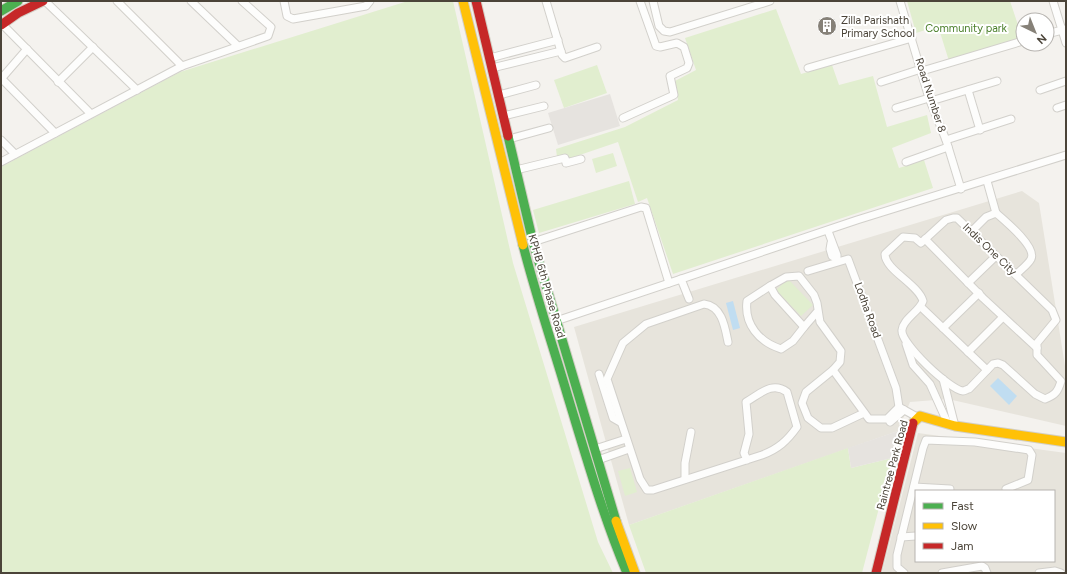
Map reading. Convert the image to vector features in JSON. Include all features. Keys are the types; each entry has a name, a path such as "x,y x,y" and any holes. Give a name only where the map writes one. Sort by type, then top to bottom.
{"street":[{"path":"1,11 18,1"},
{"path":"90,113 1,24 18,13 44,1 137,90"},
{"path":"117,1 182,66"},
{"path":"191,1 238,46"},
{"path":"1,162 90,113 182,66 268,36 271,27 242,1"},
{"path":"284,1 287,16 293,19 366,6 370,1"},
{"name":"KPHB 6th Phase Road","path":"463,1 500,148 512,206 539,308 612,524 627,573"},
{"name":"KPHB 6th Phase Road","path":"476,1 533,242 595,449 612,524 634,573"},
{"path":"546,1 561,50 565,58 597,47"},
{"path":"623,118 674,95 670,76 687,68 689,63 684,47 678,43 660,47 656,46 640,1"},
{"path":"653,1 660,26 664,31 670,32 770,1"},
{"name":"Road Number 8","path":"900,1 930,99 947,144 961,189"},
{"path":"1053,1 1064,29 1066,43"},
{"path":"808,68 912,38"},
{"path":"490,58 558,40"},
{"path":"881,82 1015,43"},
{"path":"58,82 93,47"},
{"path":"27,49 1,78 55,133"},
{"path":"492,68 561,50"},
{"path":"896,108 968,90 996,81"},
{"path":"1040,90 1066,81"},
{"path":"498,95 536,85"},
{"path":"968,90 980,130"},
{"path":"1057,108 1066,105"},
{"path":"503,116 544,106"},
{"path":"906,162 980,130 1011,119"},
{"path":"509,139 549,128"},
{"path":"1,140 15,154"},
{"path":"556,321 828,231 1066,155"},
{"path":"516,170 565,158 566,163 581,159"},
{"path":"987,181 996,213 1029,246 1032,254 1031,259 1016,275"},
{"path":"533,242 641,207 646,208 669,283"},
{"path":"971,232 986,217 996,213"},
{"name":"Indis One City","path":"925,239 946,220 957,218 1052,310 1056,320 1037,343 1037,348"},
{"path":"808,271 836,260 837,255 828,231"},
{"path":"904,340 943,379 964,391 969,389 993,364 998,363 1003,365 1035,394 1045,400 1059,390 1061,381 1037,355 1037,348 968,283 925,239 921,243 915,238 903,237 885,254 888,262 922,296 923,301 921,307 903,325 901,331 904,340 913,365 930,384 952,425"},
{"path":"968,283 996,256"},
{"name":"Lodha Road","path":"836,260 848,259 850,263 902,408"},
{"path":"817,312 793,341 781,349 765,342 754,331 748,321 746,310 747,301 770,286 786,277 799,276 814,295 820,322 842,351 840,362 833,370 806,392 802,403 808,418 820,428 832,428 864,413"},
{"path":"681,279 689,299"},
{"path":"770,286 775,294 804,327"},
{"path":"943,328 979,293"},
{"path":"728,342 723,322 712,305 704,304 646,324 623,343 607,379 626,439 628,450 640,479 647,490 653,490 748,460 777,449 788,440 797,427 787,392 780,387 771,387 746,402 750,434 744,453 748,460"},
{"path":"921,307 987,370"},
{"path":"968,352 1003,317"},
{"path":"833,370 869,418 874,420 888,419 902,408"},
{"path":"599,374 613,418 620,422"},
{"path":"943,379 952,425"},
{"path":"930,384 945,393"},
{"path":"902,408 917,418"},
{"path":"902,408 917,418"},
{"path":"890,422 902,408"},
{"name":"Raintree Park Road","path":"876,573 917,418 952,425 1066,442"},
{"path":"685,479 685,463 691,432"},
{"path":"595,449 626,439"},
{"path":"904,573 897,567 896,555 926,440 933,439 974,442 1029,450 1032,455 1028,480 1006,489"},
{"path":"598,460 628,450"},
{"path":"914,487 950,489"},
{"path":"901,537 915,536"},
{"path":"942,573 982,566 985,568 986,573"},
{"path":"1039,573 1057,572"}],"shaded area":[{"path":"610,94 620,126 558,145 548,113"},
{"path":"1022,191 1039,203 1066,372 1066,426 948,399 910,402 898,431 629,525 574,327"},
{"path":"898,431 892,458 851,468 848,448"},
{"path":"918,433 1066,453 1066,573 882,573"}],"green space":[{"path":"408,1 453,1 513,263 598,542 613,573 1,573 1,167 180,72"},
{"name":"Community park","path":"907,1 1010,1 1015,16 1015,39 949,61 938,26 916,33"},
{"path":"776,9 801,74 832,65 839,85 873,76 887,127 927,115 931,133 892,148 899,168 924,160 933,188 673,274 647,198 638,202 618,142 568,159 566,154 557,157 556,149 625,127 678,100 675,81 696,70 685,38"},
{"path":"597,65 607,93 564,108 554,80"},
{"path":"613,153 617,166 596,173 592,159"},
{"path":"629,181 635,204 539,233 533,210"},
{"path":"788,279 813,305 801,316 776,290"},
{"path":"848,448 851,468 892,458 862,573 646,573 629,525"},
{"path":"630,468 637,492 625,496 618,471"}],"water":[{"path":"733,301 740,328 733,330 726,303"},
{"path":"998,378 1017,396 1009,405 990,386"}],"traffic: fast":[{"path":"1,11 18,1"},
{"path":"508,136 533,242 616,521"},
{"path":"523,245 595,486 627,573"}],"traffic: slow":[{"path":"463,1 523,245"},
{"path":"913,423 920,416 955,426 1066,442"},
{"path":"616,521 635,573"}],"traffic: jam":[{"path":"1,25 18,13 43,1"},
{"path":"476,1 508,136"},
{"path":"876,573 913,423"}],"place":[{"name":"Zilla Parishath Primary School","path":"827,26"}]}
